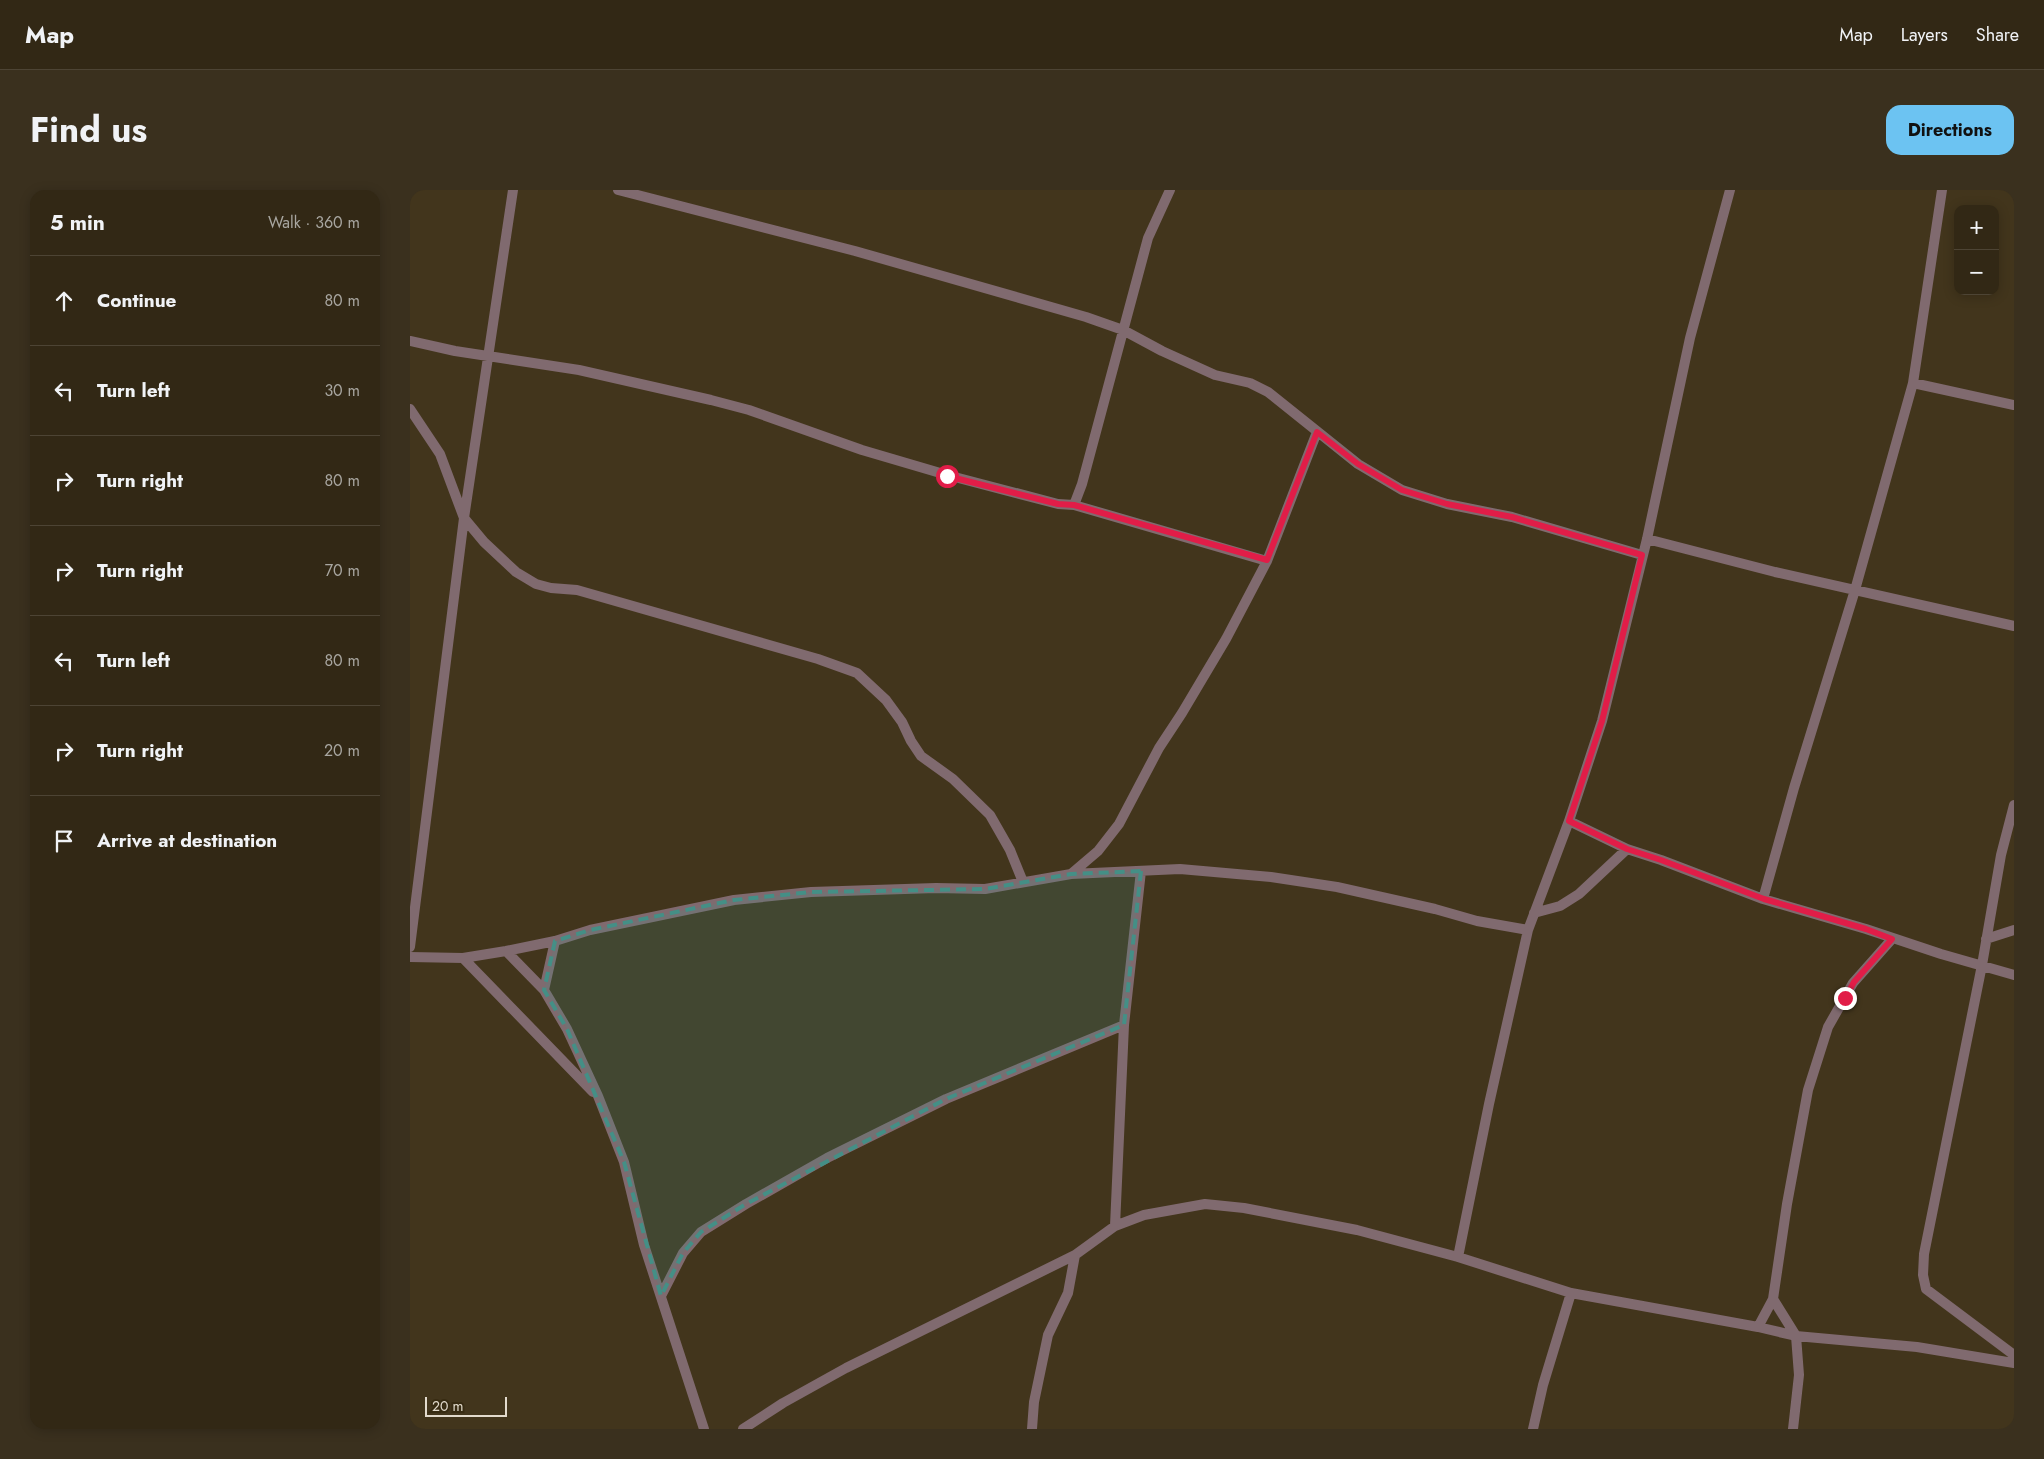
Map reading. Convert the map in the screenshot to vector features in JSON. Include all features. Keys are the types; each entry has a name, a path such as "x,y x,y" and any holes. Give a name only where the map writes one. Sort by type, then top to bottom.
{"street":[{"path":"410,947 464,518 513,190"},
{"path":"618,190 864,254 1070,312 1123,330 1162,351 1215,375 1250,383 1268,392 1358,464 1402,490 1447,504 1512,517 1642,555"},
{"path":"1074,505 1082,484 1148,238 1170,190"},
{"path":"1458,1257 1491,1095 1528,930 1569,821 1602,721 1647,539 1690,338 1730,190"},
{"path":"1764,899 1796,779 1855,590 1913,383 1942,190"},
{"path":"410,341 455,352 579,370 711,400 749,410 862,450 947,476 1058,504 1074,505 1267,560"},
{"path":"1913,383 2014,405"},
{"path":"410,409 440,454 464,518 484,542 516,572 536,584 551,588 577,590 818,659 857,673 886,700 902,722 921,756 953,779 990,815 1010,850 1023,882"},
{"path":"1071,874 1098,851 1119,824 1159,748 1226,639 1267,560 1317,432"},
{"path":"1647,539 1775,572 2014,626"},
{"path":"2014,805 2001,856 1982,965 1924,1254 1923,1275 1926,1289 2014,1355"},
{"path":"1569,821 1627,849 1764,899 2014,975"},
{"path":"1534,913 1560,906 1579,894 1627,849"},
{"path":"410,957 463,958 506,951 555,941 590,930 734,900 811,892 936,888 985,889 1071,874 1180,869 1271,876 1337,886 1477,921 1528,930"},
{"path":"1114,1226 1124,1025 1141,871"},
{"path":"1986,939 2014,930"},
{"path":"1758,1327 1773,1299 1787,1204 1808,1090 1828,1027 1854,982 1892,939"},
{"path":"544,990 555,941"},
{"path":"506,951 544,990 568,1029 598,1096 624,1162 644,1245 704,1429"},
{"path":"463,958 598,1096"},
{"path":"661,1296 683,1253 701,1232 746,1204 827,1158 946,1099 1124,1025"},
{"path":"743,1429 783,1403 846,1368 1074,1255 1114,1226 1144,1215 1205,1204 1244,1208 1357,1230 1458,1257 1571,1293 1758,1327 1796,1336 1917,1347 2014,1363"},
{"path":"1032,1429 1034,1402 1048,1335 1068,1293 1074,1255"},
{"path":"1533,1429 1543,1384 1571,1293"},
{"path":"1773,1299 1796,1336 1799,1375 1793,1429"}],"highlighted area":[{"path":"1141,871 1124,1025 946,1099 746,1204 701,1232 683,1253 661,1296 624,1162 567,1029 544,990 555,941 590,930 734,900 811,892 985,889 1071,874"}],"route":[{"path":"947,476 1058,504 1074,505 1267,560 1317,432 1358,464 1402,490 1447,504 1512,517 1642,555 1602,721 1569,821 1627,849 1764,899 1866,929 1892,939 1854,982 1845,998"}]}
